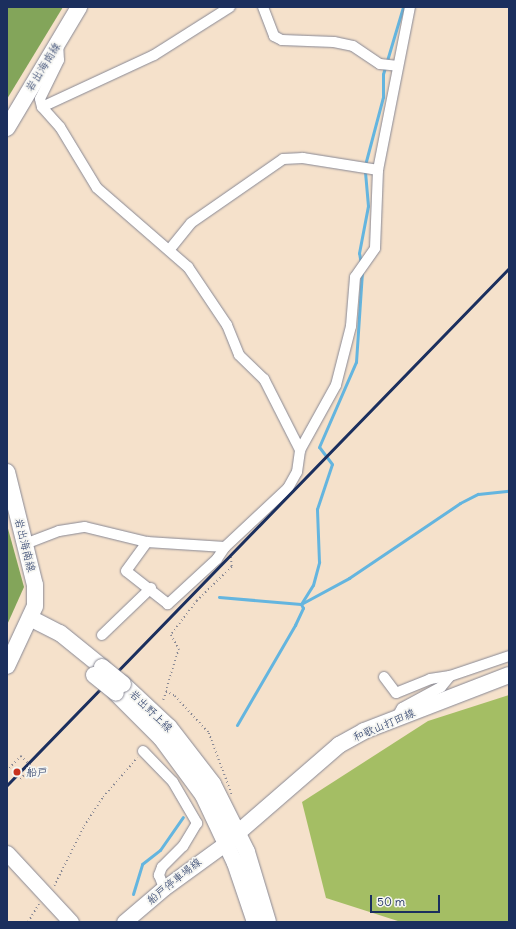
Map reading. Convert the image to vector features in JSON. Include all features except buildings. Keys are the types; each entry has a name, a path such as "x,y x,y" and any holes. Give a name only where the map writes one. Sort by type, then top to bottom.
{"main road":[{"name":"岩出海南線","path":"7,128 79,7"},
{"name":"岩出海南線","path":"7,472 35,585 32,619"},
{"path":"7,666 32,619"},
{"name":"岩出野上線","path":"32,619 120,689 191,752 238,833"},
{"name":"和歌山打田線","path":"226,843 339,745 396,718 509,675"},
{"name":"岩出野上線","path":"120,689 181,764 203,795 226,843"},
{"path":"238,833 247,852 268,922"},
{"path":"226,843 235,863 255,922"},
{"name":"船戸停車場線","path":"124,922 164,888 226,843"},
{"path":"7,853 71,922"}],"street":[{"path":"42,107 154,55 230,7"},
{"path":"263,7 274,36 282,40 334,42 352,46 380,64 398,66"},
{"path":"147,542 126,571 151,588 168,604 217,559 225,547 288,488 297,472 300,450 336,385 351,326 355,277 375,248 378,170 410,7"},
{"path":"58,42 59,60 40,99 42,107 60,127 97,188 170,249 188,267 227,325 239,355 264,379 300,450"},
{"path":"170,249 191,223 283,159 303,158 378,170"},
{"path":"25,544 59,531 85,527 147,542 225,547"},
{"path":"102,635 151,588"},
{"path":"384,678 396,693 430,679 450,676 509,656"},
{"path":"396,718 402,708 441,687 450,676"},
{"path":"142,751 173,782 198,823 183,846 162,867 159,874 164,888"}],"path":[{"path":"163,700 179,649 172,635 198,601 232,567 225,547"},
{"path":"166,691 175,696 209,733 234,792 232,797"},
{"path":"28,922 46,895 56,885 103,797 142,751"},
{"path":"9,768 21,756 32,768 20,779"}],"green space":[{"path":"7,7 63,7 7,99"},
{"path":"7,525 24,587 7,625"},
{"path":"509,695 509,922 401,922 326,898 302,802 428,721"}],"waterway":[{"path":"365,165 383,97 383,74 403,7"},
{"path":"361,264 359,253 368,206 365,171"},
{"path":"237,725 295,625 303,608 301,604 313,585 319,562 317,509 332,464 319,447 356,362 362,271"},
{"path":"219,597 301,604 349,578 460,503 478,494 509,491"},
{"path":"133,894 142,864 160,850 183,817"}],"railway":[{"path":"7,785 509,268"}],"place":[{"name":"船戸","path":"17,772"}]}
